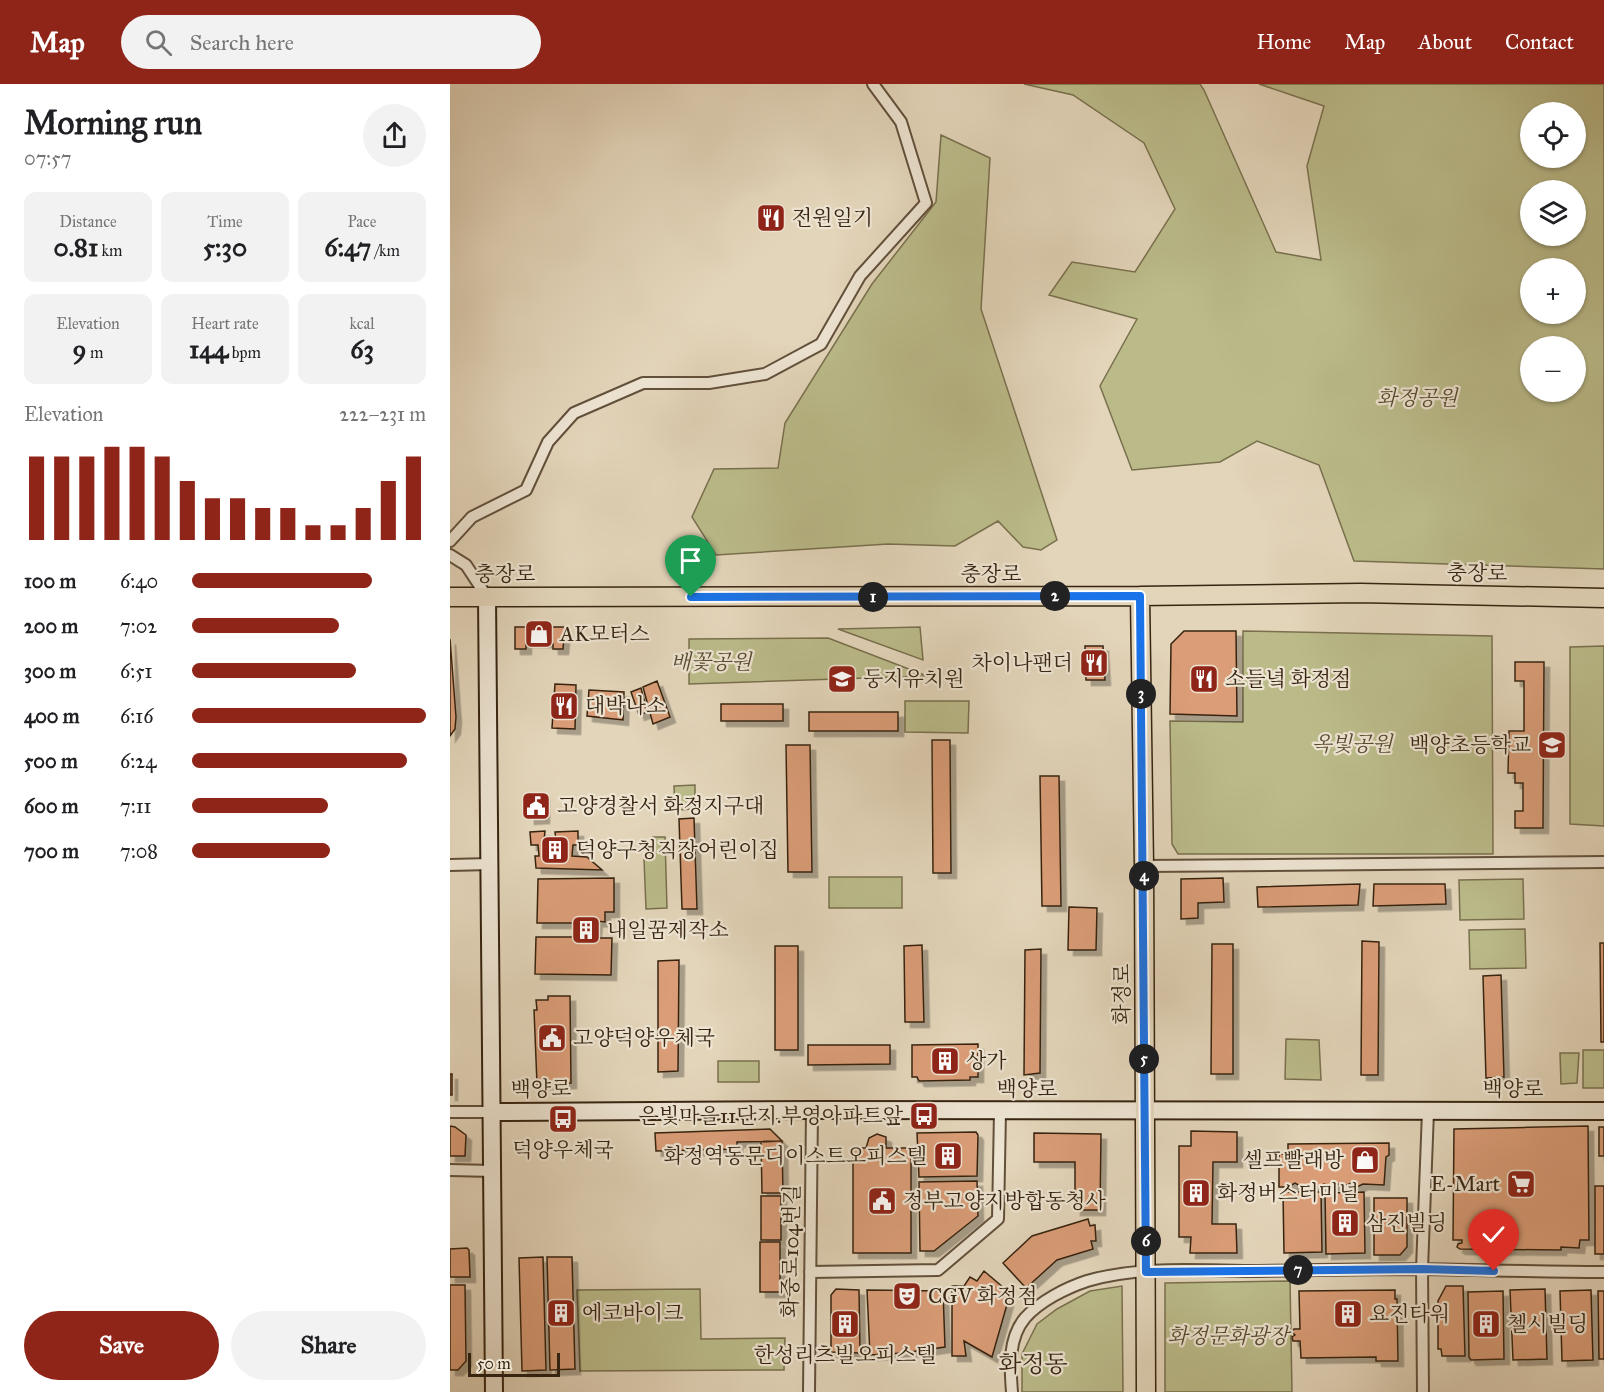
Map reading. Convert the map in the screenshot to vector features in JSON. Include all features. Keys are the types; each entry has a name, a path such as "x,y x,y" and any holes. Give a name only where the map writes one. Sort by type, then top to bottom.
{"main road":[{"name":"충장로","path":"450,597 1140,596 1360,593 1604,598"},
{"name":"화정로","path":"1140,596 1144,866 1146,1392"}],"street":[{"path":"450,542 472,517 526,490 548,442 574,413 643,383 709,383 765,374 821,344 860,276 926,203 901,122 873,84"},
{"path":"450,555 466,565 487,597 494,1392"},
{"path":"1144,866 1604,862"},
{"path":"450,865 490,864"},
{"name":"화중로104번길","path":"810,1392 812,1110"},
{"path":"810,1272 938,1270 998,1219 1000,1111"},
{"path":"1423,1392 1422,1269 1428,1111"},
{"name":"백양로","path":"450,1112 1604,1111"},
{"path":"450,1170 493,1171"},
{"path":"1012,1392 1010,1355 1024,1319 1066,1290 1087,1282 1146,1272 1422,1269 1604,1272"}],"green space":[{"name":"화정공원","path":"1024,84 1200,84 1276,252 1321,260 1307,166 1324,106 1259,84 1604,84 1604,569 1354,561 1319,465 1257,441 1220,462 1132,470 1100,386 1137,319 1049,295 1072,262 1135,272 1175,209 1144,143 1073,95"},
{"path":"941,135 990,158 981,309 1057,540 1041,550 1023,547 998,521 955,546 888,544 716,555 692,517 714,469 778,468 785,423 872,284 936,202"},
{"path":"920,627 923,660 838,629"},
{"name":"옥빛공원","path":"1243,631 1492,636 1493,854 1178,854 1172,844 1170,721 1243,722"},
{"name":"배꽃공원","path":"828,638 927,676 689,684 689,639"},
{"path":"1604,646 1604,826 1570,824 1570,647"},
{"path":"905,701 969,701 968,733 905,732"},
{"path":"695,785 695,809 675,810 674,786"},
{"path":"653,837 665,837 667,908 646,909 644,859"},
{"path":"829,877 902,877 902,908 829,908"},
{"path":"1523,879 1524,919 1460,920 1459,880"},
{"path":"1525,929 1526,968 1470,969 1469,930"},
{"path":"1286,1039 1319,1040 1321,1080 1285,1079"},
{"path":"1583,1050 1604,1050 1604,1088 1583,1088"},
{"path":"1560,1053 1579,1053 1577,1083 1561,1084"},
{"path":"718,1061 759,1061 759,1082 718,1082"},
{"name":"화정문화광장","path":"1290,1281 1292,1392 1165,1392 1165,1283"},
{"name":"화정문화광장","path":"1122,1286 1123,1392 1022,1392 1022,1354 1037,1324 1057,1309 1090,1291"},
{"path":"700,1289 701,1339 785,1338 784,1370 580,1371 577,1290"}],"building":[{"name":"AK모터스","path":"515,627 565,627 563,649 553,649 553,644 549,642 526,642 526,649 515,649"},
{"name":"소들녘 화정점","path":"1184,631 1236,631 1237,716 1170,714 1171,644"},
{"path":"450,639 456,717 455,729 450,736"},
{"name":"차이나팬더","path":"1085,646 1103,646 1105,680 1086,680"},
{"path":"1515,662 1544,662 1543,828 1515,828 1515,811 1523,811 1523,783 1515,783 1515,773 1508,773 1509,731 1524,731 1524,681 1515,681"},
{"path":"657,681 670,717 653,724 643,687"},
{"name":"대박나소","path":"555,684 576,685 575,729 552,728"},
{"path":"641,688 647,712 639,715 631,692"},
{"path":"589,690 624,692 623,720 587,716"},
{"path":"721,704 783,704 783,721 721,721"},
{"path":"809,712 898,712 898,731 809,731"},
{"path":"932,740 950,740 951,873 933,873"},
{"path":"786,745 810,745 812,872 788,872"},
{"path":"1040,776 1059,776 1061,906 1042,906"},
{"name":"고양경찰서 화정지구대","path":"528,793 544,793 544,818 529,819"},
{"path":"694,818 697,909 682,909 679,819"},
{"name":"덕양구청직장어린이집","path":"545,831 544,841 550,839 556,841 555,832 578,831 578,845 573,845 572,856 587,857 602,870 536,868 535,856 539,856 538,845 531,845 530,832"},
{"name":"내일꿈제작소","path":"614,878 614,912 605,912 605,922 597,921 595,938 612,938 611,975 535,974 536,937 575,937 576,923 537,923 538,879"},
{"path":"1223,878 1224,902 1198,903 1198,918 1181,919 1181,879"},
{"path":"1360,884 1358,905 1258,907 1257,887"},
{"path":"1374,884 1445,884 1446,904 1373,906"},
{"path":"1069,907 1097,908 1096,950 1068,950"},
{"path":"1362,941 1379,942 1378,1075 1361,1075"},
{"path":"1600,943 1604,943 1604,1042 1601,1042"},
{"path":"1212,944 1233,944 1233,1074 1211,1074"},
{"path":"922,945 924,1022 905,1022 904,946"},
{"path":"775,946 798,946 798,1050 775,1050"},
{"path":"1041,949 1040,1073 1024,1075 1025,950"},
{"path":"679,960 678,1071 658,1072 658,961"},
{"path":"1501,975 1504,1077 1486,1078 1483,976"},
{"name":"고양덕양우체국","path":"548,996 570,996 571,1083 537,1084 534,1010 537,1010 536,1000 548,1000"},
{"name":"상가","path":"978,1044 978,1077 970,1077 970,1080 919,1081 917,1077 912,1077 912,1045"},
{"path":"808,1045 890,1045 890,1064 808,1065"},
{"path":"450,1074 452,1074 452,1095 450,1095"},
{"path":"450,1126 466,1135 465,1156 450,1156"},
{"name":"E-Mart","path":"1588,1126 1589,1240 1580,1240 1579,1248 1561,1247 1561,1250 1460,1249 1457,1247 1462,1240 1453,1240 1454,1129"},
{"path":"1599,1127 1604,1127 1604,1156 1599,1156"},
{"path":"770,1129 782,1141 737,1142 737,1149 656,1151 655,1133"},
{"name":"화정버스터미널","path":"1191,1131 1237,1132 1237,1162 1213,1162 1212,1224 1236,1224 1237,1253 1190,1253 1191,1237 1179,1237 1179,1146 1191,1146"},
{"name":"화정역동문디이스트오피스텔","path":"976,1132 978,1135 977,1176 919,1177 917,1133"},
{"path":"1034,1133 1101,1134 1100,1210 1075,1210 1075,1162 1034,1162"},
{"name":"정부고양지방합동청사","path":"877,1134 886,1137 886,1148 911,1148 911,1253 853,1253 853,1148 866,1148 869,1138"},
{"path":"782,1141 783,1193 762,1193 761,1142"},
{"path":"1389,1143 1384,1185 1363,1184 1357,1187 1351,1183 1343,1187 1338,1184 1329,1186 1324,1184 1318,1187 1309,1185 1302,1187 1295,1183 1288,1187 1279,1187 1279,1154 1288,1154 1288,1144"},
{"path":"977,1181 978,1216 934,1251 920,1251 919,1182"},
{"path":"1595,1186 1604,1186 1604,1254 1595,1254"},
{"path":"1283,1192 1321,1192 1322,1252 1284,1253"},
{"name":"삼진빌딩","path":"1364,1192 1365,1253 1326,1254 1325,1193"},
{"path":"761,1196 781,1196 781,1240 761,1240"},
{"path":"1374,1198 1407,1198 1407,1247 1400,1255 1374,1255"},
{"path":"1088,1219 1090,1226 1095,1225 1096,1241 1091,1241 1093,1249 1057,1260 1026,1288 1003,1263 1032,1236"},
{"path":"760,1242 780,1242 780,1292 760,1292"},
{"path":"467,1248 470,1277 450,1277 450,1249"},
{"path":"543,1257 546,1370 522,1371 519,1258"},
{"name":"에코바이크","path":"547,1257 572,1257 575,1369 550,1370"},
{"path":"984,1271 1005,1289 1008,1301 992,1357 964,1341 966,1356 952,1356 952,1286 964,1286 970,1277 977,1281"},
{"path":"450,1285 465,1285 466,1361 458,1370 450,1370"},
{"path":"1446,1286 1463,1286 1465,1356 1442,1356 1441,1349 1438,1349 1438,1301"},
{"name":"한성리츠빌오피스텔","path":"836,1289 859,1290 860,1353 831,1352 831,1295"},
{"path":"1545,1289 1547,1359 1513,1360 1510,1290"},
{"path":"867,1290 943,1291 945,1347 870,1355"},
{"name":"요진타워","path":"1395,1290 1398,1361 1376,1361 1376,1357 1301,1358 1300,1341 1293,1341 1292,1337 1295,1335 1292,1332 1294,1329 1300,1329 1299,1291"},
{"path":"1591,1290 1593,1360 1562,1361 1560,1291"},
{"name":"첼시빌딩","path":"1503,1291 1504,1359 1471,1360 1469,1357 1468,1292"},
{"path":"1598,1291 1604,1291 1604,1359 1599,1359"}],"place":[{"name":"전원일기","path":"771,218"},
{"name":"AK모터스","path":"539,634"},
{"name":"차이나팬더","path":"1094,663"},
{"name":"둥지유치원","path":"842,679"},
{"name":"소들녘 화정점","path":"1204,679"},
{"name":"대박나소","path":"564,706"},
{"name":"백양초등학교","path":"1552,745"},
{"name":"고양경찰서 화정지구대","path":"536,806"},
{"name":"덕양구청직장어린이집","path":"555,850"},
{"name":"내일꿈제작소","path":"586,930"},
{"name":"고양덕양우체국","path":"552,1038"},
{"name":"상가","path":"945,1061"},
{"name":"은빛마을11단지.부영아파트앞","path":"924,1116"},
{"name":"덕양우체국","path":"563,1119"},
{"name":"화정역동문디이스트오피스텔","path":"948,1156"},
{"name":"셀프빨래방","path":"1365,1160"},
{"name":"E-Mart","path":"1521,1184"},
{"name":"화정버스터미널","path":"1196,1193"},
{"name":"정부고양지방합동청사","path":"882,1201"},
{"name":"삼진빌딩","path":"1345,1223"},
{"name":"CGV 화정점","path":"907,1296"},
{"name":"에코바이크","path":"561,1313"},
{"name":"요진타워","path":"1348,1314"},
{"name":"한성리츠빌오피스텔","path":"845,1324"},
{"name":"첼시빌딩","path":"1486,1324"}],"district":[{"name":"화정동","path":"1033,1364"}],"route":[{"path":"691,597 1140,596 1146,1272 1422,1269 1494,1271"}]}
